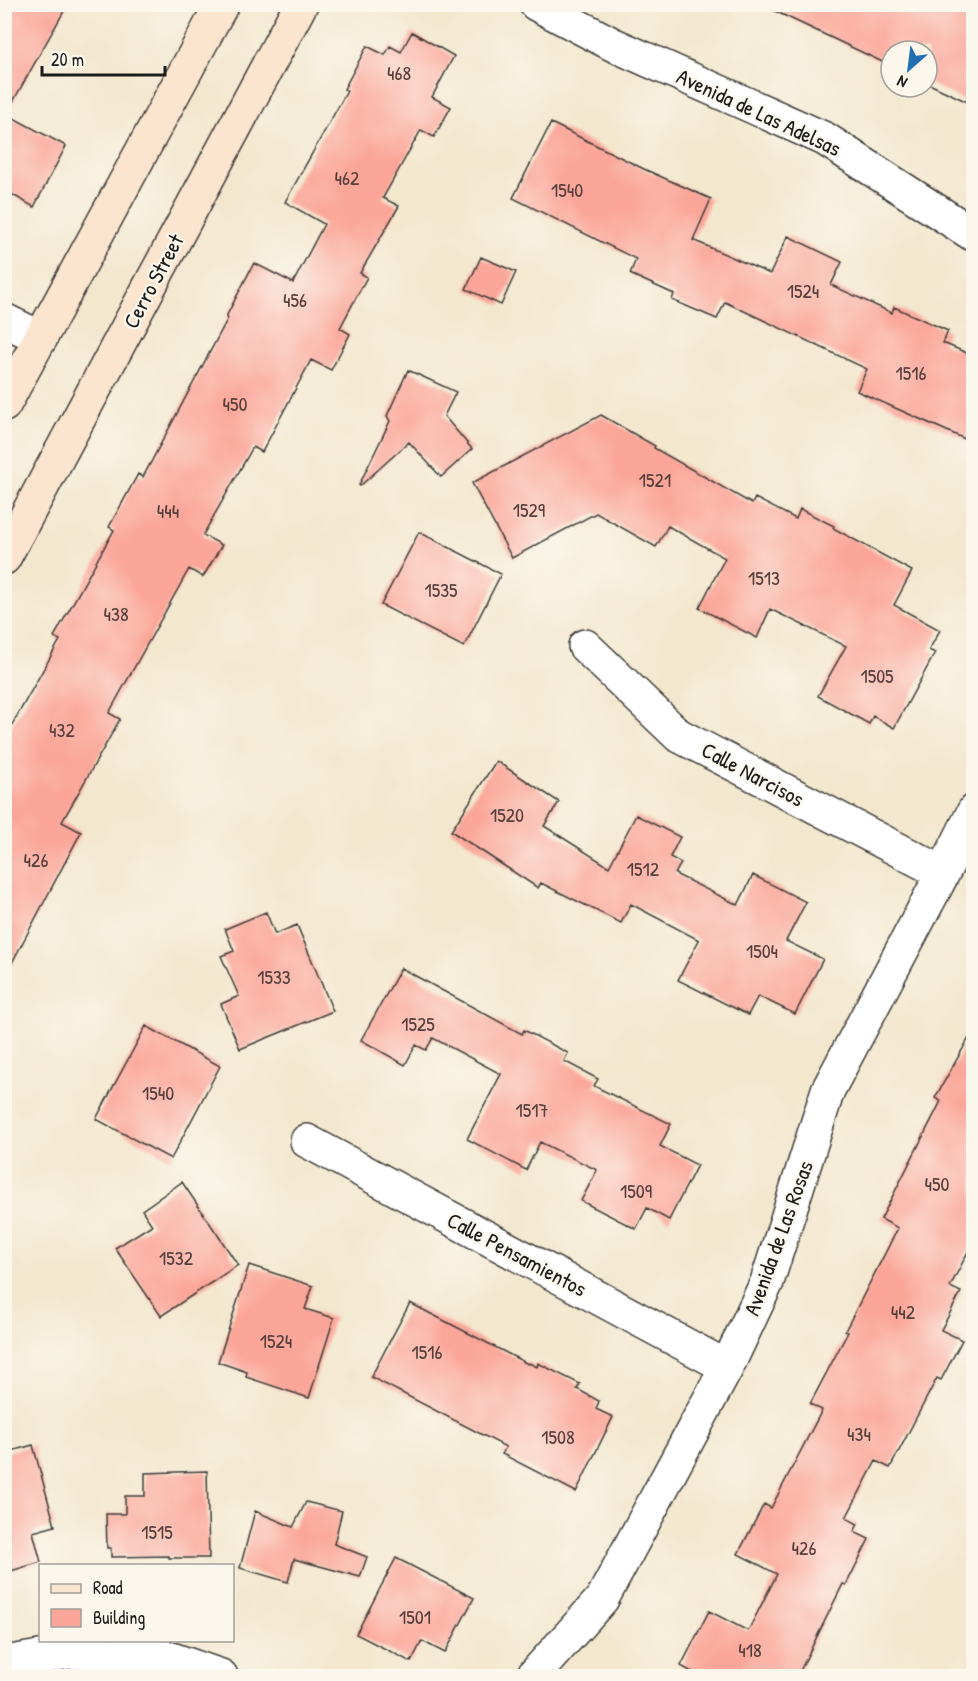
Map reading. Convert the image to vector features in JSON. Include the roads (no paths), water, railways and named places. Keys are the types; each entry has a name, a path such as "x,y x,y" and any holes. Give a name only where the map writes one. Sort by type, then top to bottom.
{"street":[{"path":"4,405 222,4"},
{"name":"Cerro Street","path":"4,558 301,4"},
{"name":"Avenida de Las Adelsas","path":"536,4 612,44 825,139 974,235"},
{"path":"4,320 41,338"},
{"name":"Calle Narcisos","path":"585,646 678,735 943,873"},
{"name":"Avenida de Las Rosas","path":"533,1677 602,1599 727,1367 767,1282 828,1090 974,811"},
{"name":"Calle Pensamientos","path":"307,1141 727,1367"},
{"path":"4,1663 70,1652 163,1656 221,1677"}]}
